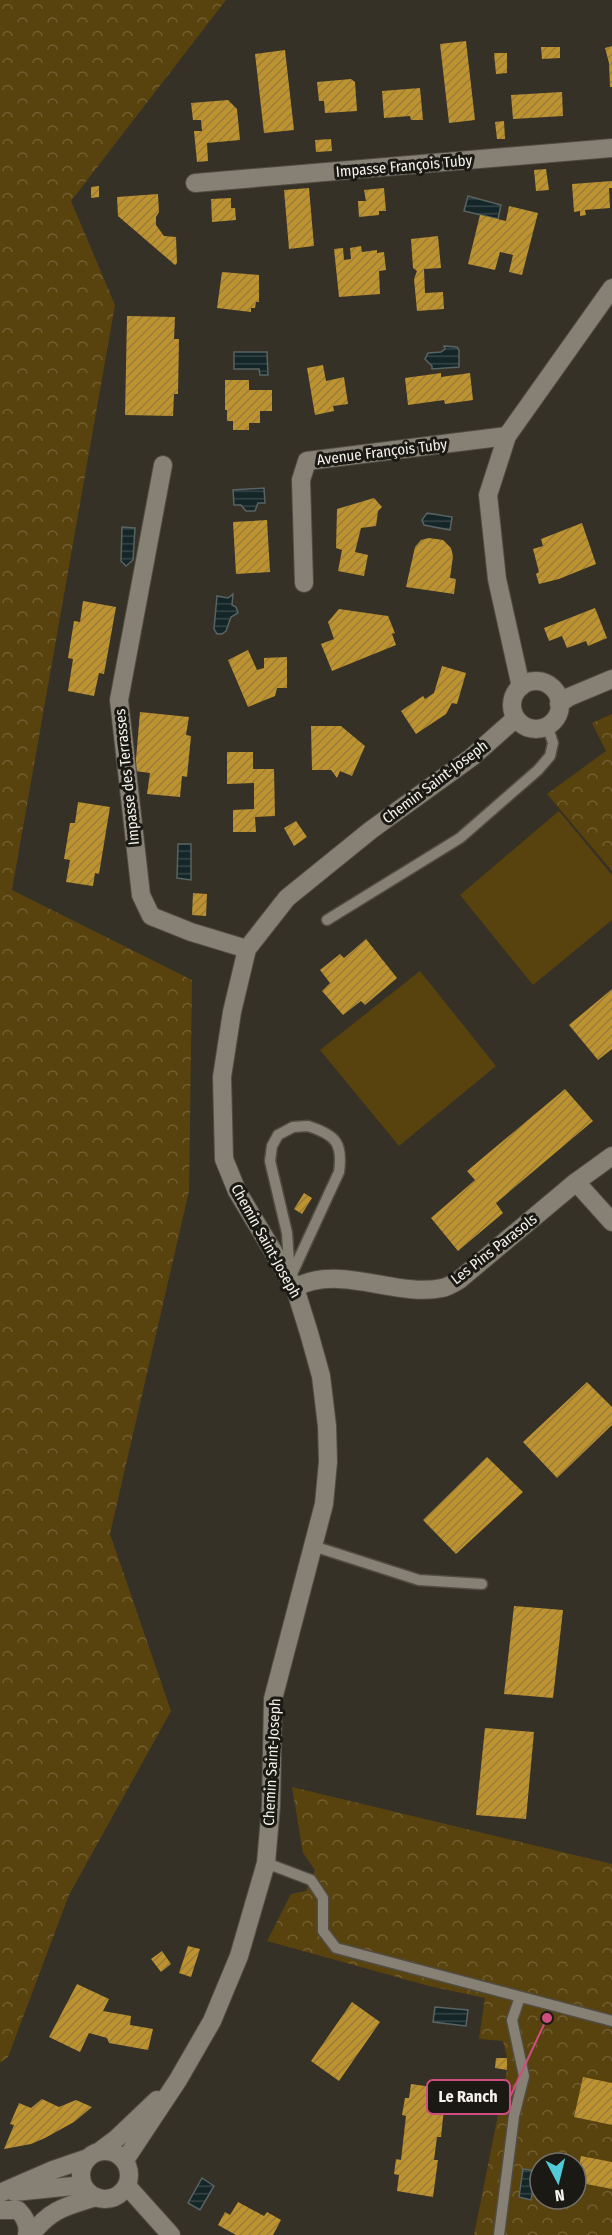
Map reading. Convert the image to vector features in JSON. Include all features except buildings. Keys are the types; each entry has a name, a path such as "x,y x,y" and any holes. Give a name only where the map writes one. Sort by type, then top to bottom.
{"street":[{"name":"Impasse François Tuby","path":"195,183 612,148"},
{"path":"521,687 497,579 488,495 507,436 612,288"},
{"name":"Avenue François Tuby","path":"304,583 301,480 308,461 507,436"},
{"name":"Impasse des Terrasses","path":"164,465 118,700 141,896 151,916 191,932 247,949"},
{"path":"559,704 569,697 612,679"},
{"path":"542,682 554,690 559,704 556,716 547,726 534,729 520,723 512,705 513,698 521,687 527,683 542,682"},
{"name":"Chemin Saint-Joseph","path":"125,2160 178,2080 212,2021 239,1956 266,1863 271,1806 273,1699 324,1504 328,1462 327,1426 321,1376 292,1283 237,1191 224,1159 222,1077 231,1012 247,949 287,898 371,830 472,757 516,718"},
{"name":"Les Pins Parasols","path":"292,1283 318,1279 356,1281 416,1289 443,1288 459,1280 576,1182 612,1156"},
{"path":"576,1182 612,1222"},
{"name":"Chemin Saint-Joseph","path":"0,2193 94,2155 116,2139 178,2080"},
{"path":"114,2152 125,2160 129,2173 127,2186 123,2192 110,2199 90,2191 81,2171 94,2155 114,2152"},
{"path":"127,2186 171,2235"},
{"path":"29,2235 57,2210 90,2191"},
{"name":"Chemin Saint-Joseph","path":"0,2193 90,2191"},
{"path":"0,2210 18,2210 24,2216 29,2235"}],"lane":[{"path":"327,920 460,838 538,770 550,756 553,743 547,726"},
{"path":"308,1126 325,1131 335,1139 342,1154 339,1172 292,1283 286,1233 270,1161 272,1146 278,1135 293,1128 308,1126"},
{"path":"313,1546 419,1580 482,1584"},
{"path":"266,1863 311,1880 323,1898 323,1931 336,1948 612,2020"},
{"path":"499,2235 514,2116 524,2076 512,2020 520,1997"}],"green space":[{"path":"0,0 226,0 71,201 115,305 12,890 192,980 189,1191 110,1534 171,1711 69,1895 8,2057 0,2063"},
{"path":"612,714 612,871 547,794 606,751 592,723"},
{"path":"559,811 612,875 612,920 533,985 460,895"},
{"path":"420,971 496,1066 399,1146 320,1050"},
{"path":"292,1787 612,1864 612,2235 474,2235 507,2070 503,2041 479,2039 485,1998 429,1986 267,1941 291,1894 306,1891 315,1870 303,1853"}],"shaded area":[{"path":"468,196 501,205 498,219 464,211"},
{"path":"444,346 457,347 459,367 432,369 425,359 428,353 441,352 445,349"},
{"path":"234,352 267,352 268,375 260,375 259,369 234,369"},
{"path":"264,488 265,503 258,503 255,511 246,511 241,505 234,505 233,490"},
{"path":"427,513 452,517 450,530 424,525 422,520"},
{"path":"122,527 135,528 133,560 126,566 121,561"},
{"path":"233,594 232,605 236,607 238,613 231,617 226,631 217,634 214,629 217,596 228,598"},
{"path":"178,844 191,844 191,880 177,878"},
{"path":"435,2007 468,2010 466,2026 433,2022"},
{"path":"523,2169 528,2170 528,2199 519,2197"},
{"path":"202,2178 214,2186 200,2210 188,2203"}],"place":[{"name":"Le Ranch","path":"547,2018"}]}
